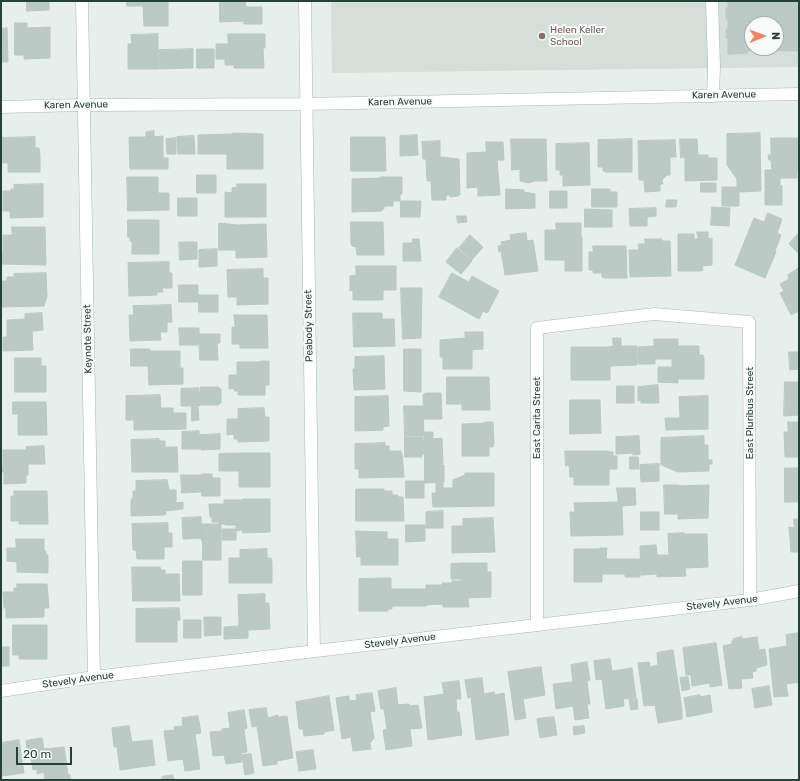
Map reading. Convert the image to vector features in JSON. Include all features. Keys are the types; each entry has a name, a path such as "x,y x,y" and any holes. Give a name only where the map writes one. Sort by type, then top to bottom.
{"street":[{"name":"Keynote Street","path":"82,1 94,677"},
{"name":"Peabody Street","path":"305,1 314,651"},
{"path":"712,1 714,67 713,96"},
{"name":"Karen Avenue","path":"1,107 306,104 799,94"},
{"name":"East Pluribus Street","path":"654,314 750,322 750,600"},
{"name":"East Carita Street","path":"538,625 537,328 654,314"},
{"name":"Stevely Avenue","path":"1,691 94,677 750,600 799,591"}],"shaded area":[{"name":"Helen Keller School","path":"331,1 799,1 799,67 332,73"}],"building":[{"path":"27,1 49,1 49,10 27,11"},
{"path":"127,1 168,1 168,26 144,26 143,6 127,6"},
{"path":"220,1 245,1 246,7 262,7 262,24 244,24 244,21 220,22"},
{"path":"728,1 799,1 799,51 784,51 784,16 744,16 744,53 728,54 728,38 726,38 726,29 728,29 728,19 726,19 726,8 728,8"},
{"path":"15,23 27,23 27,28 50,27 50,58 24,59 24,55 15,55"},
{"path":"7,28 8,62 1,62 1,29"},
{"path":"158,34 158,69 128,69 128,44 132,44 131,35"},
{"path":"228,34 265,34 265,48 263,48 264,68 234,68 234,65 225,65 225,59 216,59 216,44 228,44"},
{"path":"193,49 193,68 159,69 159,50"},
{"path":"197,49 214,49 214,68 197,68"},
{"path":"154,131 154,137 163,136 163,158 168,158 168,169 130,169 129,137 146,137 146,132"},
{"path":"233,133 263,134 263,169 227,169 227,154 198,154 198,135"},
{"path":"760,133 761,191 739,192 739,206 722,206 722,187 737,187 737,179 727,165 727,134"},
{"path":"417,135 418,155 400,156 400,136"},
{"path":"194,136 195,154 178,154 177,137"},
{"path":"35,137 35,148 39,148 40,155 40,172 8,172 8,163 1,163 1,138"},
{"path":"351,137 385,137 386,171 351,171"},
{"path":"176,138 176,154 167,154 166,139"},
{"path":"771,138 799,138 799,167 797,170 797,178 780,178 780,186 765,187 765,170 772,170 771,160 769,160 768,155 771,155"},
{"path":"511,139 546,139 547,181 534,181 529,183 520,181 520,169 512,170"},
{"path":"632,139 632,172 605,172 603,171 603,167 598,167 598,140"},
{"path":"680,139 697,139 698,155 708,155 708,158 717,158 717,180 685,181 685,157 681,158"},
{"path":"675,140 676,157 670,157 670,175 667,175 662,180 663,184 660,184 660,191 645,192 644,180 639,180 638,141"},
{"path":"440,141 440,157 459,159 460,195 450,197 450,195 446,195 446,200 432,200 431,181 427,181 426,159 423,159 422,142"},
{"path":"486,142 503,142 504,160 497,160 500,195 478,196 478,187 467,188 467,153 486,152"},
{"path":"589,143 590,185 563,186 563,175 560,175 560,170 556,170 556,144"},
{"path":"197,175 216,175 216,193 197,193"},
{"path":"127,177 158,177 158,193 169,193 169,210 128,211"},
{"path":"402,177 402,194 400,194 400,201 393,201 393,206 384,206 382,211 352,212 352,179"},
{"path":"701,183 716,183 716,192 701,192"},
{"path":"43,184 43,217 10,218 10,211 3,211 3,191 11,191 11,189 14,189 14,185"},
{"path":"237,184 266,184 266,217 225,217 225,192 232,193 232,188 237,187"},
{"path":"782,186 782,205 765,205 765,187"},
{"path":"506,189 524,190 524,192 535,194 535,208 506,209"},
{"path":"592,189 610,189 610,192 617,192 617,207 592,207"},
{"path":"550,191 567,191 567,208 550,208"},
{"path":"178,198 197,198 197,216 178,216"},
{"path":"667,200 677,200 676,207 666,207"},
{"path":"401,201 421,201 420,217 401,217"},
{"path":"712,207 730,208 729,226 711,225"},
{"path":"656,208 656,216 647,217 647,226 630,226 629,209"},
{"path":"585,209 612,210 612,227 585,227"},
{"path":"768,213 782,219 777,233 781,235 775,251 776,252 765,278 735,265 754,218 764,222"},
{"path":"457,216 466,216 467,222 458,223"},
{"path":"128,220 159,220 159,254 132,254 132,241 130,241 130,237 128,237"},
{"path":"351,222 383,222 384,255 357,255 356,247 352,246 351,243"},
{"path":"219,223 237,225 266,224 267,257 236,258 236,250 219,250"},
{"path":"556,223 581,223 582,271 565,271 565,260 545,260 545,230 556,230"},
{"path":"12,227 45,227 46,265 1,264 1,254 3,254 3,235 12,235"},
{"path":"697,232 708,232 708,239 712,238 712,265 702,266 703,270 699,271 678,271 678,234 694,234 694,239 698,239"},
{"path":"526,233 527,241 533,240 538,271 505,275 501,251 499,252 498,246 502,245 501,242 511,240 510,235"},
{"path":"799,233 799,254 789,244"},
{"path":"470,235 483,247 472,260 459,248"},
{"path":"413,239 419,239 421,261 403,261 403,243 412,243"},
{"path":"645,239 662,239 662,241 670,241 671,276 630,277 629,250 639,250 638,244 645,244"},
{"path":"179,242 197,242 197,259 180,260"},
{"path":"593,246 626,246 627,278 605,278 602,277 602,273 593,273 593,270 589,270 589,252 593,252"},
{"path":"457,248 472,261 461,274 446,262"},
{"path":"217,249 217,266 199,267 199,250"},
{"path":"169,262 169,273 172,273 172,288 162,288 163,292 157,292 157,295 129,296 128,263"},
{"path":"356,266 396,266 396,290 383,290 383,300 353,300 353,290 350,291 350,276 356,275"},
{"path":"799,268 799,311 791,315 780,293 784,291 780,284 789,279 788,275"},
{"path":"263,269 263,278 268,278 268,304 237,305 237,297 228,297 227,270"},
{"path":"46,273 47,296 44,306 1,307 1,281 7,281 7,277 14,277 14,274"},
{"path":"452,273 469,282 472,276 499,291 488,312 483,311 479,319 439,297"},
{"path":"179,285 198,285 198,302 179,302"},
{"path":"401,288 422,288 421,338 403,339"},
{"path":"199,295 218,295 218,312 199,312"},
{"path":"171,305 172,322 167,322 167,332 160,332 161,340 130,341 129,315 134,315 133,306"},
{"path":"42,313 43,330 32,331 33,350 3,351 3,337 7,337 7,320 25,319 25,314"},
{"path":"353,313 382,313 382,319 394,319 395,346 354,347"},
{"path":"234,315 267,315 268,348 240,348 240,344 232,344 232,327 235,327"},
{"path":"179,328 199,328 199,345 180,345"},
{"path":"465,332 483,332 483,349 472,350 472,369 443,369 443,357 440,357 440,340 465,338"},
{"path":"199,334 220,334 220,343 217,343 218,360 200,360"},
{"path":"613,338 621,338 621,346 637,346 637,365 610,366 610,380 571,380 571,347 609,347 613,346"},
{"path":"654,339 678,339 678,346 699,346 699,355 703,355 704,358 704,379 678,379 678,383 658,382 658,367 672,367 672,359 655,359 655,364 638,364 638,347 654,346"},
{"path":"131,349 150,349 150,351 180,351 180,368 183,368 183,384 149,385 148,366 131,366"},
{"path":"404,349 421,349 421,392 404,391"},
{"path":"789,352 799,352 799,369 790,370"},
{"path":"384,356 385,389 354,390 353,369 355,369 355,357"},
{"path":"15,358 41,358 41,366 46,366 46,392 15,392"},
{"path":"269,361 269,385 265,385 265,395 238,395 238,391 234,391 234,388 229,389 229,375 237,375 237,362"},
{"path":"447,377 489,377 490,410 462,410 462,404 447,404"},
{"path":"785,382 799,382 799,415 784,416"},
{"path":"658,385 659,403 641,403 641,400 638,401 638,387"},
{"path":"617,386 634,386 634,403 617,403"},
{"path":"201,387 219,387 219,389 221,389 221,403 219,403 219,405 201,405"},
{"path":"199,388 200,406 181,406 181,389"},
{"path":"426,393 441,393 442,419 424,419 423,395"},
{"path":"160,395 161,408 173,408 173,413 186,413 186,429 134,430 134,420 126,420 126,396"},
{"path":"388,396 389,426 383,427 383,430 355,431 355,397"},
{"path":"708,396 708,429 666,430 665,418 680,418 679,397"},
{"path":"570,400 600,400 601,433 570,434"},
{"path":"13,402 46,402 47,435 18,435 18,414 13,414"},
{"path":"404,406 423,406 424,436 405,436"},
{"path":"192,407 198,407 199,420 192,421"},
{"path":"264,408 265,417 269,417 269,441 238,442 238,439 234,439 234,434 227,435 227,419 238,419 238,409"},
{"path":"493,422 494,443 493,447 489,447 489,456 462,456 462,424"},
{"path":"788,422 799,422 799,457 785,457 784,432 788,432"},
{"path":"199,431 200,449 182,449 182,432"},
{"path":"425,432 433,432 433,439 442,438 443,464 425,465"},
{"path":"220,434 220,449 201,450 200,435"},
{"path":"639,436 640,454 616,454 616,437"},
{"path":"704,436 704,445 708,445 708,460 712,460 712,464 709,464 709,471 678,472 661,465 661,438"},
{"path":"405,437 423,437 424,454 422,454 422,457 405,457"},
{"path":"159,439 159,441 165,441 165,447 177,447 178,472 132,472 131,440"},
{"path":"385,443 385,446 389,446 389,451 401,451 404,477 359,478 359,469 355,469 355,444"},
{"path":"44,446 45,464 28,464 26,483 4,484 4,472 1,472 1,467 3,467 3,450 26,450 26,447"},
{"path":"565,451 613,452 613,456 617,456 617,469 609,469 609,485 574,485 574,477 570,477 569,465 566,466"},
{"path":"270,453 270,487 239,487 239,471 219,471 219,454"},
{"path":"630,457 638,457 639,469 630,469"},
{"path":"659,464 659,481 641,482 640,465"},
{"path":"425,465 444,465 444,482 425,483"},
{"path":"785,468 799,468 799,502 785,502"},
{"path":"465,473 494,473 494,506 433,507 432,493 436,493 436,483 443,483 443,488 453,488 453,480 465,475"},
{"path":"202,474 212,474 212,478 220,478 220,496 202,496"},
{"path":"181,475 201,475 201,492 182,493"},
{"path":"167,480 169,490 176,490 176,503 183,502 183,509 165,511 166,514 164,515 131,516 131,499 133,499 133,491 136,491 136,481"},
{"path":"406,481 424,481 424,498 406,498"},
{"path":"664,485 709,485 708,518 678,519 678,514 665,514"},
{"path":"617,488 635,488 636,505 622,506 623,535 571,536 570,512 575,512 574,503 618,502"},
{"path":"356,489 384,489 384,491 392,491 392,495 403,497 404,521 356,521"},
{"path":"14,491 47,491 48,524 19,524 19,521 11,521 11,496 14,496"},
{"path":"270,499 270,532 243,533 242,530 236,531 236,540 222,540 222,529 236,529 236,525 225,525 219,524 219,522 212,522 209,504 224,504 224,500"},
{"path":"443,511 443,528 426,528 426,512"},
{"path":"641,512 659,512 659,530 641,530"},
{"path":"201,517 202,538 183,539 182,518"},
{"path":"493,518 495,552 452,553 452,526 463,526 463,519"},
{"path":"794,519 799,519 799,552 791,552 789,527 794,528"},
{"path":"168,523 168,533 172,533 172,547 164,547 164,559 137,559 136,550 133,550 132,524"},
{"path":"202,524 221,524 221,542 202,541"},
{"path":"406,525 425,525 425,541 406,542"},
{"path":"356,531 387,532 387,539 398,539 398,565 361,565 361,557 357,557"},
{"path":"668,534 707,534 708,567 685,568 686,576 657,577 657,574 641,575 640,546 656,545 657,555 669,555"},
{"path":"16,539 44,539 44,551 46,551 46,555 48,555 48,573 17,572 17,562 7,561 7,548 16,548"},
{"path":"203,542 221,542 221,560 203,560"},
{"path":"607,548 606,559 640,559 640,577 625,577 625,574 602,574 602,582 574,582 574,549"},
{"path":"267,549 267,558 271,558 272,562 272,583 229,583 229,558 240,558 240,550"},
{"path":"183,561 202,561 202,595 183,595"},
{"path":"487,563 487,572 491,572 491,597 468,598 469,607 443,607 443,604 426,605 426,585 442,585 442,583 461,581 461,579 451,579 451,564"},
{"path":"132,567 160,567 161,570 165,570 165,574 179,574 180,601 133,601"},
{"path":"391,578 391,589 426,589 426,606 392,606 392,609 388,609 388,611 359,611 359,579"},
{"path":"17,584 47,584 49,608 44,608 44,617 6,618 3,592 14,592 14,588 17,588"},
{"path":"265,594 265,603 269,603 270,629 248,630 248,638 224,639 224,627 239,626 238,595"},
{"path":"179,608 180,620 177,620 177,642 136,642 136,609"},
{"path":"204,617 221,617 221,635 205,636"},
{"path":"184,620 201,620 201,638 184,638"},
{"path":"13,625 47,625 47,659 19,659 19,655 13,655"},
{"path":"799,633 799,682 786,684 788,696 774,697 769,649 787,646 786,635"},
{"path":"742,637 742,639 757,637 759,650 765,649 767,665 756,668 756,671 752,672 753,678 741,679 742,688 729,689 723,646 732,644 733,639"},
{"path":"716,643 722,685 710,687 710,683 692,686 691,675 686,675 683,648"},
{"path":"1,647 9,647 9,666 1,666"},
{"path":"673,650 682,709 682,719 658,723 655,705 644,706 638,663 649,662 650,667 658,665 657,653"},
{"path":"610,659 612,671 632,668 636,698 623,699 624,706 606,709 602,679 596,680 594,661"},
{"path":"587,662 590,680 587,681 590,704 587,704 589,718 575,720 573,706 556,709 553,684 573,682 571,665"},
{"path":"541,667 545,695 523,699 526,718 515,720 508,672"},
{"path":"688,677 690,689 682,691 680,678"},
{"path":"482,678 484,694 494,692 495,695 504,693 509,735 476,740 471,697 468,698 465,680"},
{"path":"459,681 461,699 456,699 462,735 428,740 424,697 444,694 442,683"},
{"path":"769,686 772,705 755,708 752,689"},
{"path":"396,688 398,705 418,705 422,728 410,729 412,746 386,750 383,730 387,729 384,709 381,709 378,691"},
{"path":"372,693 375,711 370,712 374,738 370,743 371,749 353,751 351,737 342,739 336,698 349,696 349,701 357,700 356,695"},
{"path":"700,695 700,697 710,695 712,712 687,717 684,698"},
{"path":"329,696 334,730 324,732 324,734 304,736 303,729 299,729 296,702"},
{"path":"637,699 638,709 631,710 629,700"},
{"path":"266,708 268,718 278,715 278,717 287,716 293,758 277,761 277,764 263,766 257,726 252,727 249,710"},
{"path":"244,710 247,728 244,729 247,752 241,753 242,762 226,764 224,755 213,756 210,732 222,731 222,729 230,728 228,713"},
{"path":"198,716 201,733 195,734 200,769 185,771 183,759 168,761 164,731 175,730 174,727 182,726 183,728 182,718"},
{"path":"554,717 557,735 540,738 537,719"},
{"path":"129,726 132,742 152,740 155,765 120,770 117,747 114,747 112,728"},
{"path":"584,726 585,733 574,735 573,727"},
{"path":"42,738 44,749 64,747 70,780 45,780 44,772 37,774 37,769 33,770 31,758 28,758 26,741"},
{"path":"19,740 24,773 1,776 1,743"},
{"path":"313,750 316,769 299,771 296,752"},
{"path":"251,754 254,773 245,775 242,755"},
{"path":"173,775 174,780 162,780 162,777"}],"place":[{"name":"Helen Keller School","path":"542,36"}]}
